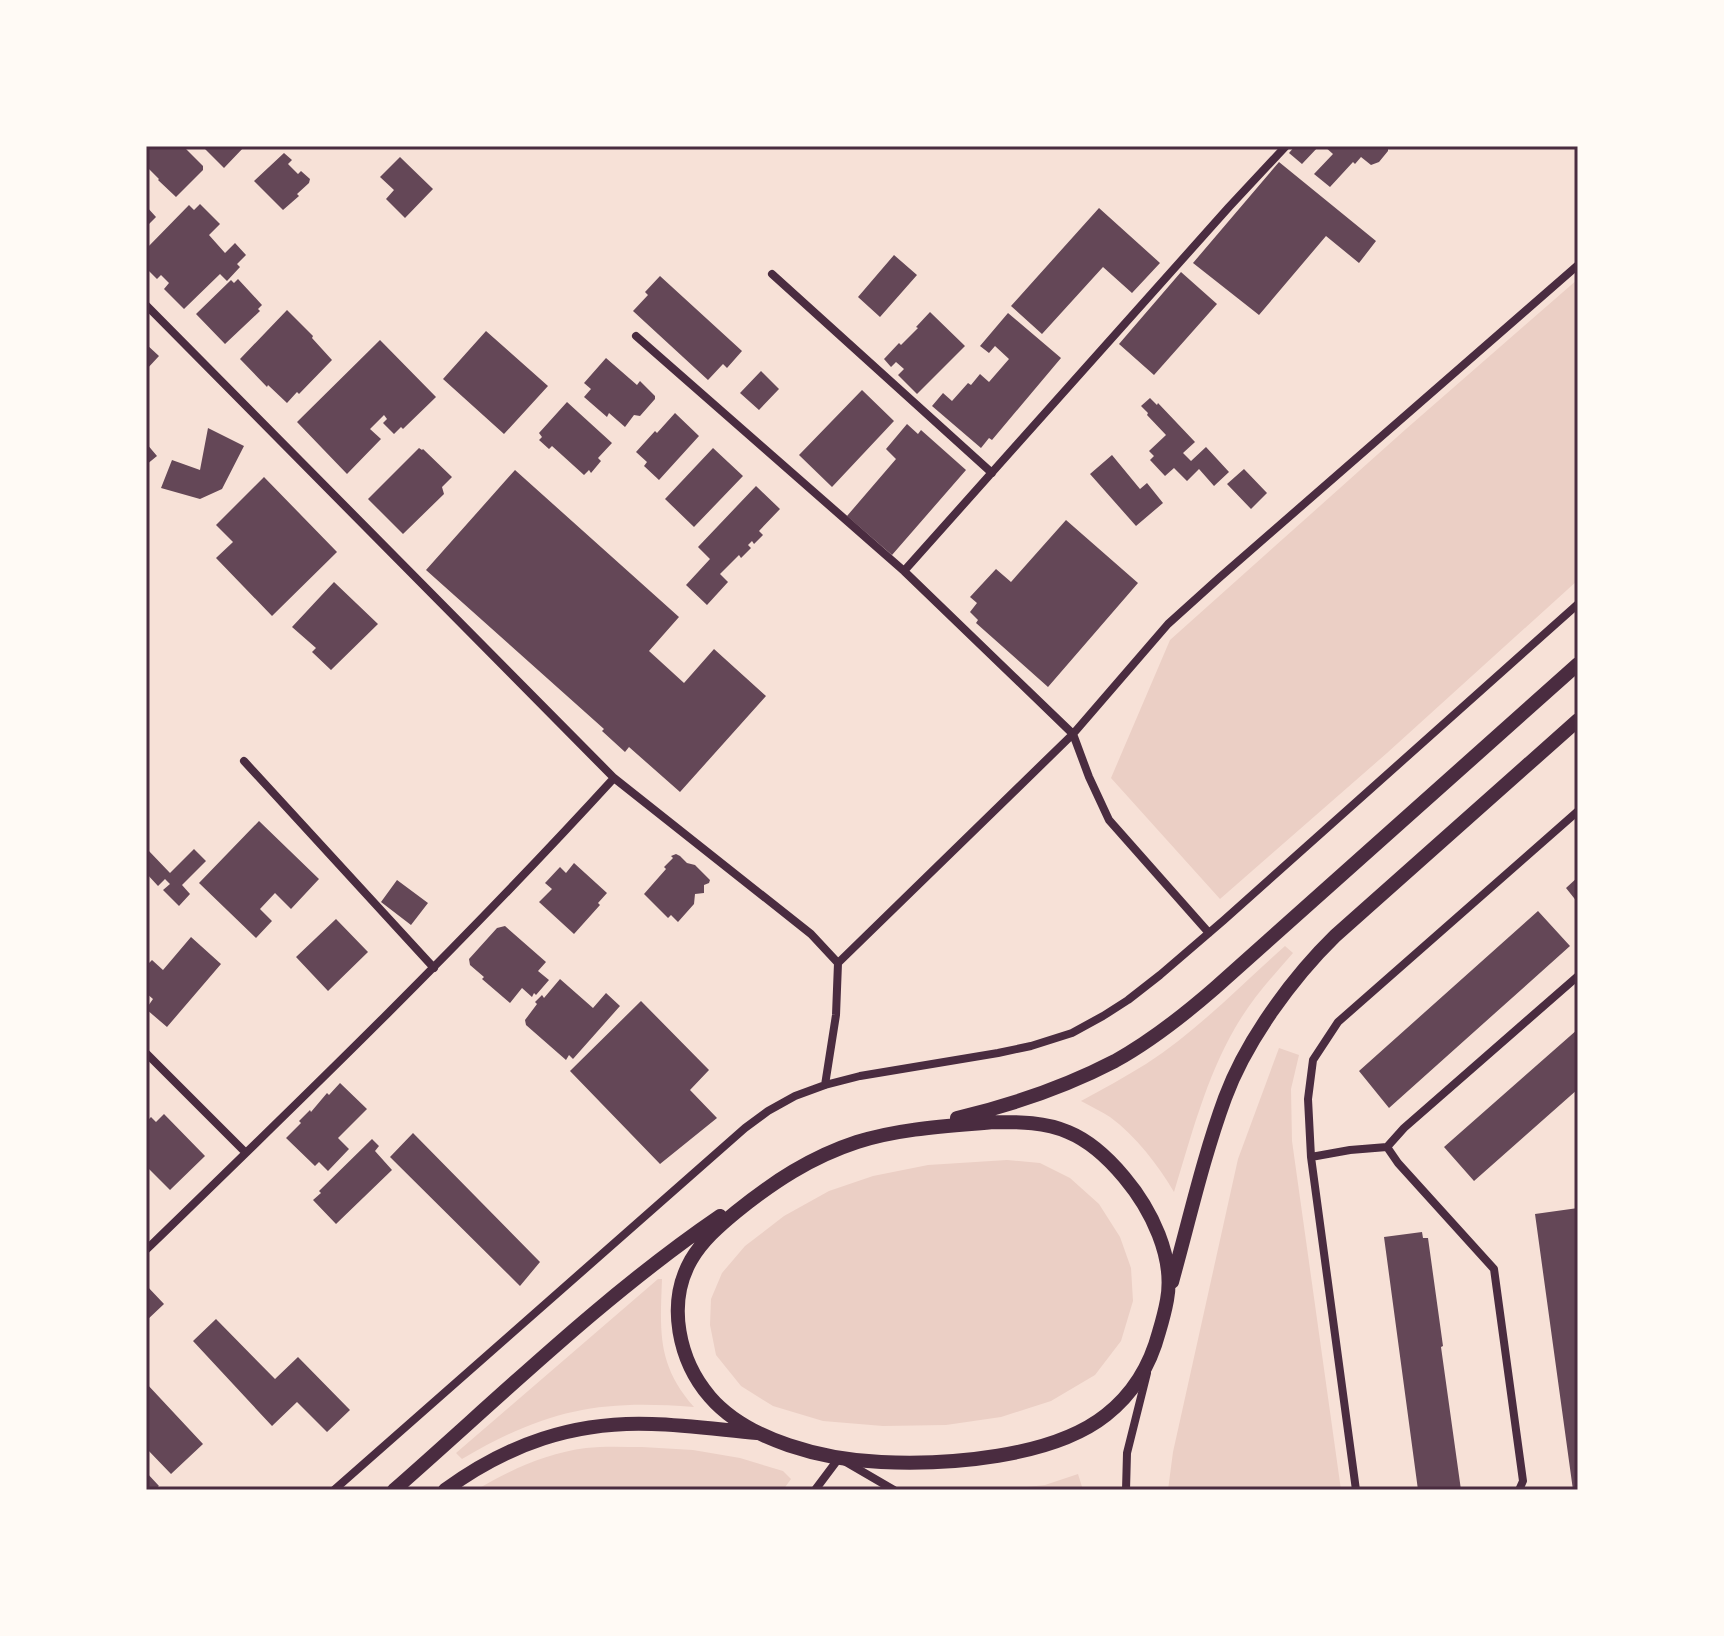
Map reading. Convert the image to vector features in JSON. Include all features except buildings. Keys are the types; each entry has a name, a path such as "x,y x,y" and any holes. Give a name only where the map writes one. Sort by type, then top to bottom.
{"street":[{"path":"904,571 1286,146"},
{"path":"825,1085 836,1015 838,963 1073,734 1168,624 1578,265"},
{"path":"772,274 992,473"},
{"path":"146,305 614,778 811,934 838,963"},
{"path":"636,336 904,571 1073,734 1109,820 1209,933"},
{"path":"334,1490 768,1111 795,1096 860,1076 998,1053 1072,1033 1128,1000 1209,933 1578,604"},
{"path":"394,1490 630,1283 687,1239 808,1162 858,1141 980,1112 1050,1090 1143,1044 1215,988 1578,664"},
{"path":"1126,1490 1127,1453 1205,1160 1226,1095 1249,1049 1299,974 1335,936 1578,720"},
{"path":"244,761 434,968"},
{"path":"146,1250 434,968 614,778"},
{"path":"1356,1490 1311,1157 1308,1099 1313,1060 1338,1022 1578,811"},
{"path":"1311,1157 1387,1147 1404,1128 1578,976"},
{"path":"146,1053 246,1153"},
{"path":"914,1129 1022,1122 1050,1126 1087,1142 1119,1170 1152,1217 1168,1275 1168,1298"},
{"path":"1387,1147 1494,1269 1523,1481 1519,1490"},
{"path":"768,1186 699,1247 682,1281 678,1309 681,1342 697,1380 718,1406 758,1433 789,1445 867,1462 970,1460 1028,1449 1087,1428 1122,1402 1151,1360"},
{"path":"445,1490 468,1473 509,1451 576,1429 612,1424 652,1424 758,1433"},
{"path":"815,1490 839,1458"},
{"path":"839,1458 894,1490"}],"shaded area":[{"path":"1578,279 1578,580 1220,899 1111,778 1170,640"},
{"path":"1285,946 1293,953 1248,1008 1225,1047 1200,1108 1174,1192 1154,1161 1129,1133 1110,1117 1081,1101 1165,1051 1201,1023"},
{"path":"1279,1048 1299,1055 1291,1089 1292,1141 1341,1490 1168,1490 1173,1452 1238,1159"},
{"path":"1007,1160 1040,1163 1070,1178 1099,1204 1120,1237 1131,1268 1133,1301 1121,1341 1095,1375 1051,1401 1001,1417 946,1425 883,1426 823,1421 773,1406 741,1386 716,1355 710,1325 711,1299 722,1273 745,1246 784,1216 829,1191 873,1176 928,1165"},
{"path":"658,1279 662,1279 661,1332 667,1362 682,1392 694,1407 629,1405 574,1412 520,1429 462,1459 456,1453"},
{"path":"642,1447 693,1450 740,1458 783,1471 791,1479 783,1490 476,1490 515,1469 571,1450"},
{"path":"1078,1474 1083,1490 1002,1490 1045,1485"}]}
